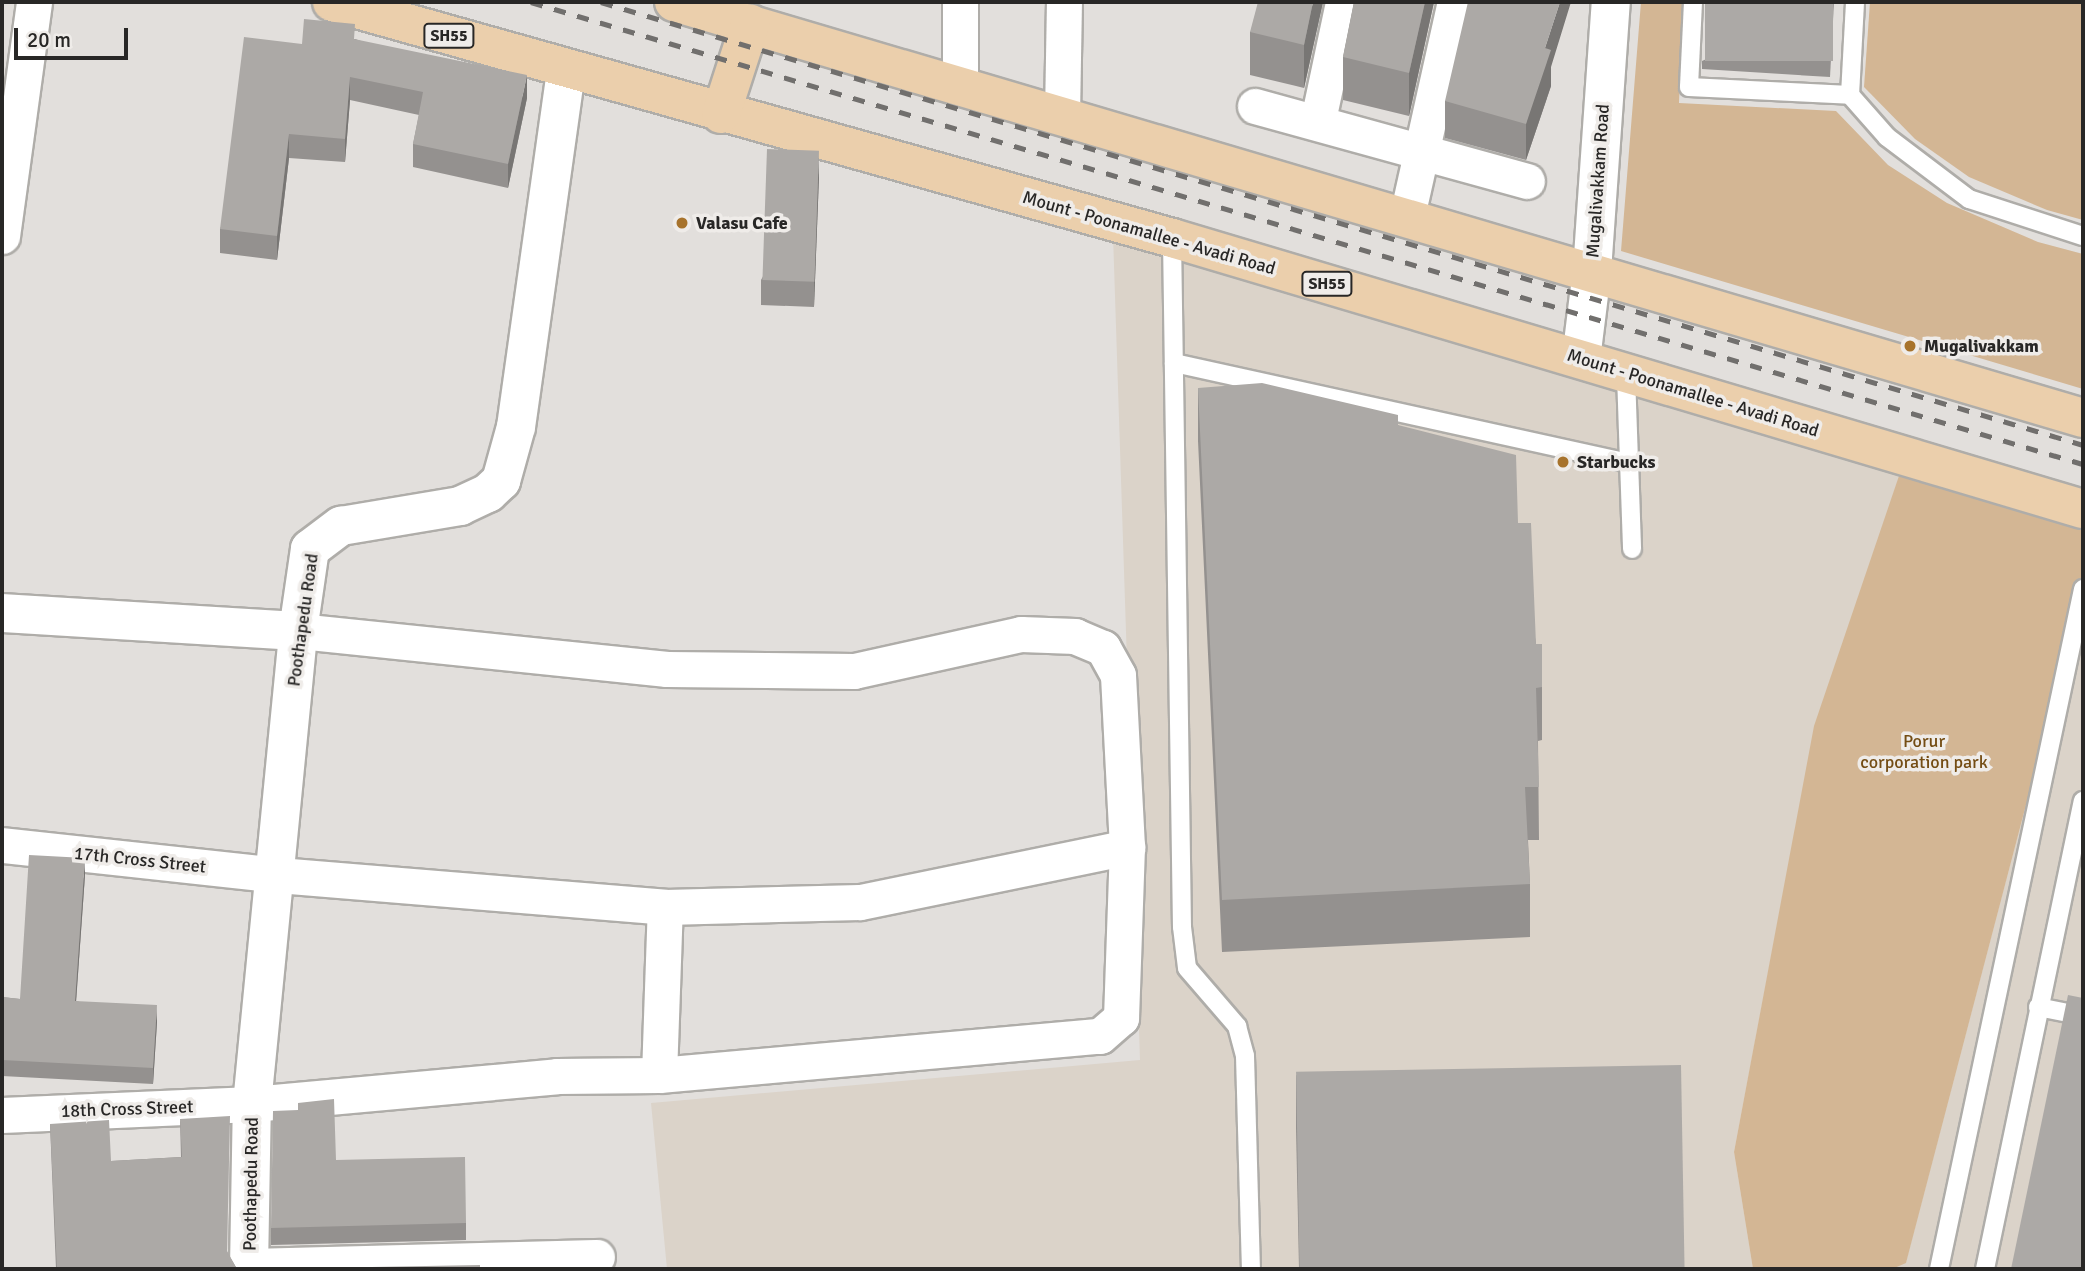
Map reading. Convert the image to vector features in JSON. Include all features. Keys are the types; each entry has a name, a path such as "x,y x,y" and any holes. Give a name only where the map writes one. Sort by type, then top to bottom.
{"main road":[{"name":"Mount - Poonamallee - Avadi Road","path":"332,2 566,71 1172,238 2083,509"},
{"path":"674,2 1407,216 2083,418"},
{"path":"721,114 750,24"}],"street":[{"path":"2,236 5,169 34,2"},
{"path":"960,2 960,85"},
{"path":"1062,115 1064,2"},
{"path":"1318,120 1343,2"},
{"path":"1407,216 1455,2"},
{"name":"Mugalivakkam Road","path":"1581,359 1592,271 1611,2"},
{"name":"Poothapedu Road","path":"249,1268 252,1104 278,875 298,631 310,549 341,526 460,506 488,493 501,481 516,428 566,71"},
{"path":"1255,106 1318,120 1527,181"},
{"path":"2,613 298,631"},
{"name":"18th Cross Street","path":"2,1115 252,1104 557,1076 659,1075 1100,1036 1121,1018 1125,1005 1127,847 1118,675 1102,648 1075,636 1021,634 854,671 667,669 298,631"},
{"name":"17th Cross Street","path":"2,845 278,875 665,907 860,902 1127,847"},
{"path":"659,1075 665,907"},
{"path":"249,1268 597,1257"}],"lane":[{"path":"1693,2 1689,87 1850,95"},
{"path":"1855,2 1850,95 1887,137 1969,199 2083,236"},
{"path":"1172,238 1182,927 1186,968 1237,1026 1245,1056 1251,1269"},
{"path":"1174,363 1629,463"},
{"path":"1626,375 1632,549"},
{"path":"1939,1269 2083,589"},
{"path":"1985,1269 2083,801"},
{"path":"2038,1007 2083,1016"}],"shaded area":[{"path":"1113,235 1902,467 1805,778 1734,1152 1753,1269 667,1269 651,1103 1140,1060"},
{"path":"2083,587 2083,1269 1892,1269 1906,1262"}],"green space":[{"path":"1641,2 1683,2 1679,103 1836,111 1888,165 1947,203 2038,242 2083,254 2083,389 1621,251"},
{"path":"1870,2 2083,2 2083,220 2047,210 1969,177 1915,139 1864,87"},
{"name":"Porur corporation park","path":"1902,467 2083,524 2083,587 1906,1263 1892,1269 1753,1269 1734,1152 1814,726"}],"building":[{"path":"1258,2 1313,2 1304,45 1250,32"},
{"path":"1354,2 1425,2 1409,73 1343,57"},
{"path":"1468,2 1560,2 1545,48 1551,50 1526,124 1445,101"},
{"path":"1705,2 1833,2 1833,61 1705,61"},
{"path":"304,19 355,24 354,39 527,75 508,164 413,144 423,92 350,77 345,139 289,134 277,236 220,229 244,37 302,44"},
{"path":"767,149 819,151 814,282 762,280"},
{"path":"1262,383 1398,415 1398,425 1516,455 1518,523 1531,523 1536,644 1542,644 1542,687 1536,688 1539,787 1525,787 1530,884 1222,900 1198,388"},
{"path":"29,855 85,858 75,1001 157,1005 153,1068 2,1060 2,997 20,999"},
{"path":"2068,995 2083,998 2083,1269 2011,1269"},
{"path":"1681,1065 1685,1269 1300,1269 1296,1072"},
{"path":"334,1099 336,1160 465,1157 466,1223 271,1228 273,1111 298,1110 298,1103"},
{"path":"230,1116 227,1251 237,1269 57,1269 50,1124 109,1120 111,1161 182,1157 180,1119"},
{"path":"480,1265 480,1269 262,1269"}],"railway":[{"path":"531,2 2083,464"},
{"path":"601,2 2083,445"}],"place":[{"name":"Valasu Cafe","path":"682,223"},
{"name":"Mugalivakkam","path":"1910,346"},
{"name":"Starbucks","path":"1563,462"}]}
